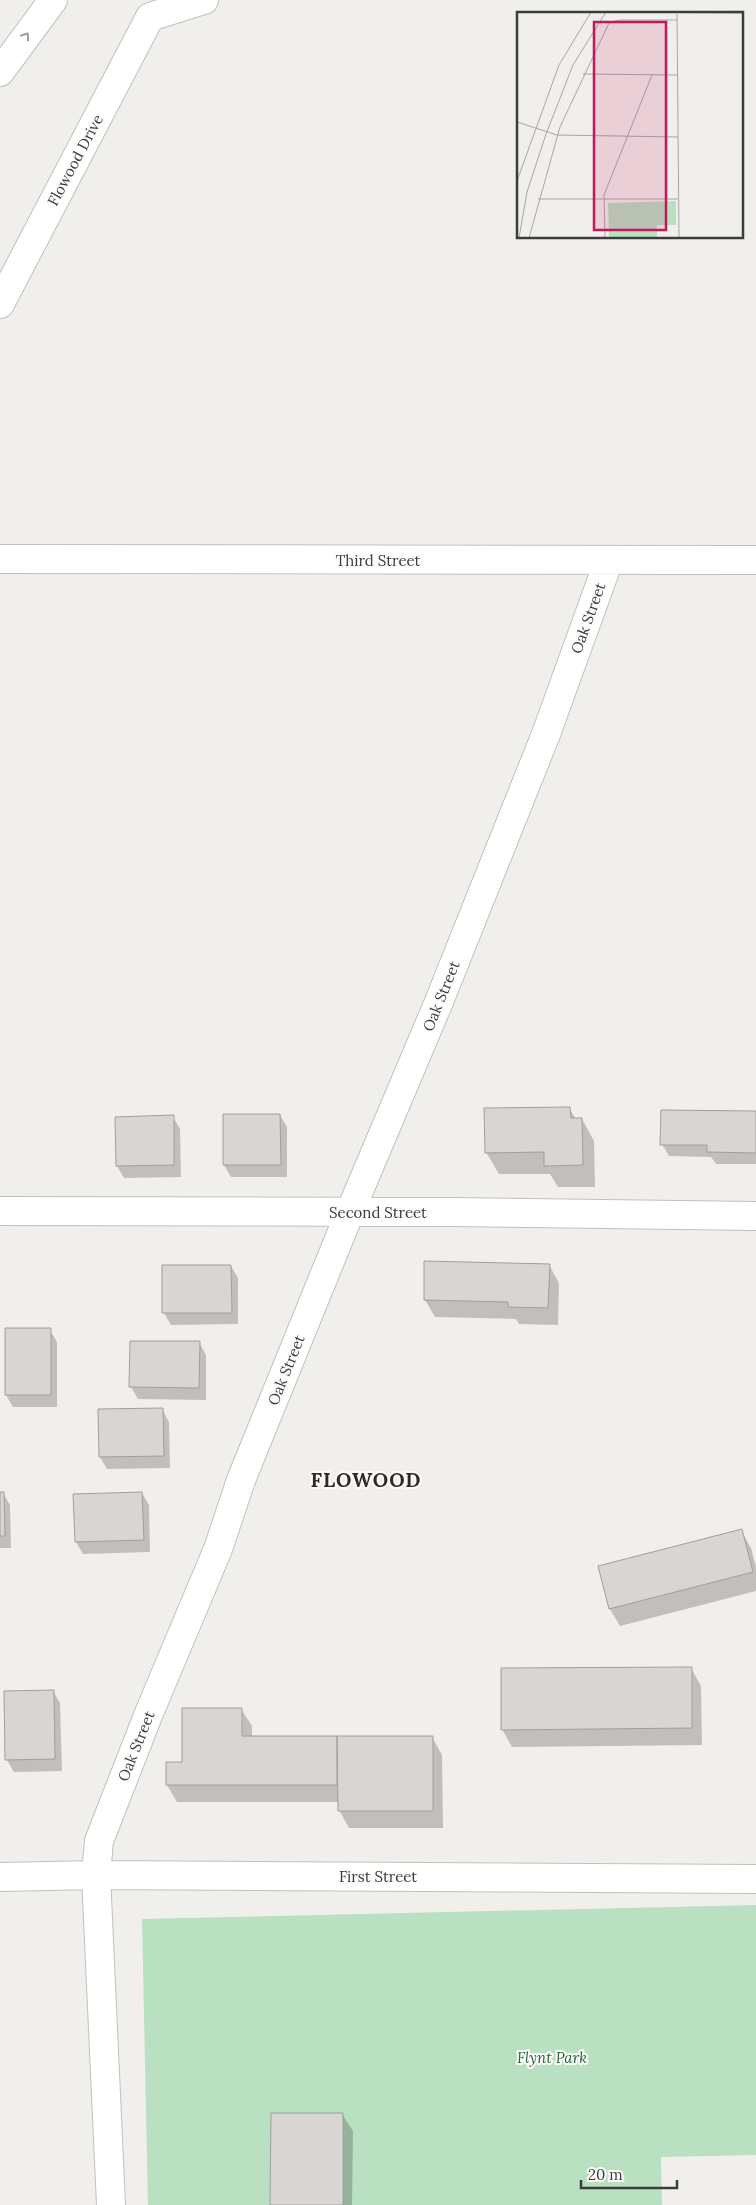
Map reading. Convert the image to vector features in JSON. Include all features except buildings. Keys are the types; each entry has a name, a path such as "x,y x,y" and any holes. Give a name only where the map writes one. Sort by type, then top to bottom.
{"street":[{"path":"0,72 53,0"},
{"name":"Flowood Drive","path":"0,304 150,17 204,0"},
{"name":"Third Street","path":"0,559 756,560"},
{"name":"Oak Street","path":"111,2205 96,1875 99,1841 149,1713 218,1550 241,1480 350,1212 438,1004 546,734 609,560"},
{"name":"Second Street","path":"0,1211 756,1216"},
{"name":"First Street","path":"0,1878 96,1875 756,1879"}],"green space":[{"name":"Flynt Park","path":"756,1905 756,2155 661,2157 662,2205 148,2205 142,1919"}],"district":[{"name":"FLOWOOD","path":"366,1479"}]}
